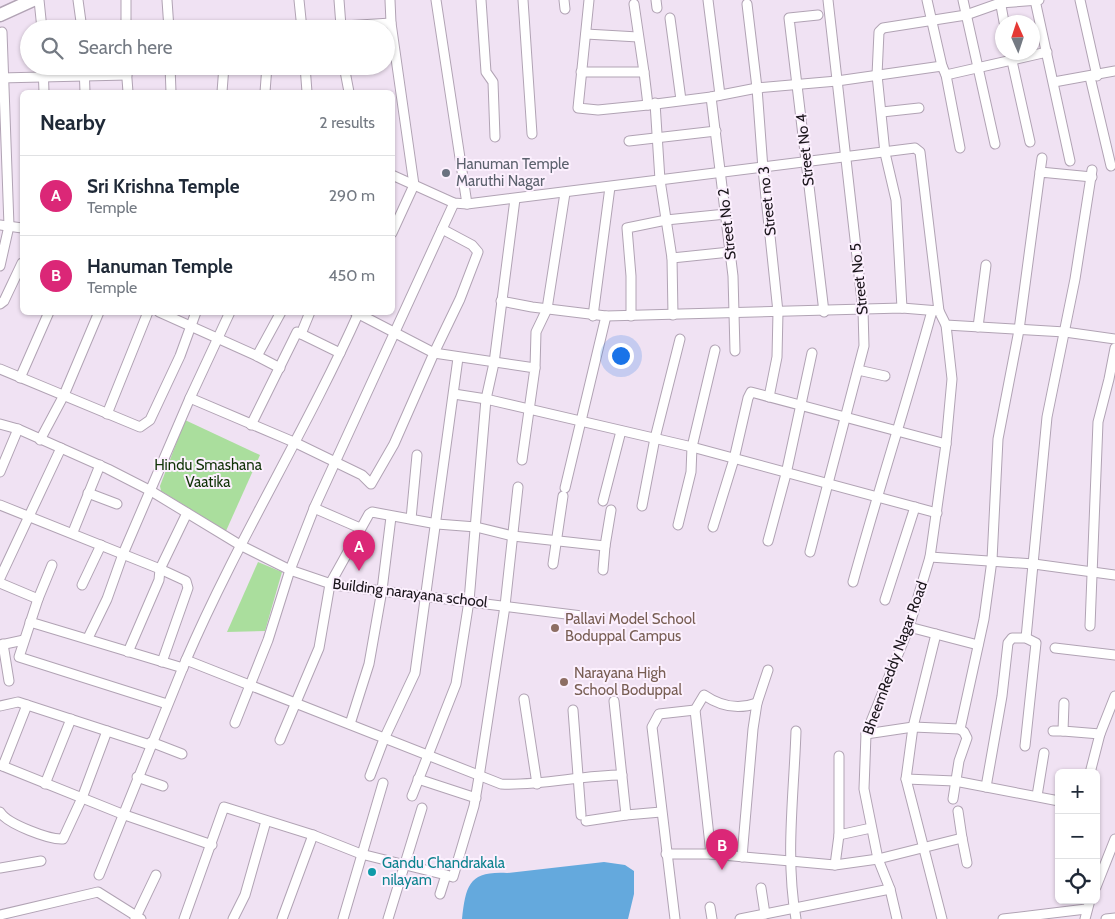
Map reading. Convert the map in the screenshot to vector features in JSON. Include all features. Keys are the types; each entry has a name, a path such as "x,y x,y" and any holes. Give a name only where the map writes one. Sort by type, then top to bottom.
{"street":[{"path":"0,15 33,0"},
{"path":"39,0 41,20"},
{"path":"78,0 81,20"},
{"path":"126,0 126,20"},
{"path":"167,0 168,20"},
{"path":"299,0 301,20"},
{"path":"339,0 341,20"},
{"path":"390,0 392,20"},
{"path":"436,0 467,204"},
{"path":"481,0 486,72 493,82 495,137"},
{"path":"523,0 532,134"},
{"path":"589,0 578,108 598,110 651,104 716,96 757,88 837,81 942,66"},
{"path":"708,0 716,96"},
{"name":"Street No 5","path":"810,552 864,346 863,310 828,0"},
{"path":"927,0 942,66 946,75 960,148"},
{"path":"963,0 995,144"},
{"path":"902,308 896,200 885,153 877,75 879,32 883,28 966,15 1000,2 1036,0 1070,161"},
{"path":"1080,0 1111,166"},
{"path":"1000,2 1003,15"},
{"path":"634,4 638,37 657,139 660,180 672,258 673,315"},
{"name":"Street no 3","path":"747,4 757,88 763,169 778,312 778,357 769,397"},
{"name":"Street No 4","path":"818,15 789,18 824,312"},
{"path":"670,18 681,100"},
{"path":"0,266 4,226 2,32"},
{"path":"586,34 638,37"},
{"path":"395,45 414,185 395,226"},
{"path":"1040,53 1047,52"},
{"path":"946,75 978,69 1003,60"},
{"path":"1012,60 1030,142"},
{"path":"1054,82 1115,71"},
{"path":"581,72 644,72"},
{"path":"2,78 20,75"},
{"path":"44,75 44,90"},
{"path":"71,75 84,77 98,75"},
{"path":"127,75 128,90"},
{"path":"170,75 171,90"},
{"path":"222,90 223,75"},
{"path":"265,90 266,75"},
{"path":"306,75 307,90"},
{"path":"346,75 349,90"},
{"path":"84,77 85,90"},
{"name":"Street No 2","path":"716,96 716,131 733,276 735,351"},
{"path":"882,112 919,108"},
{"path":"629,141 716,131"},
{"path":"395,176 454,203 467,204 763,169 915,148 920,152 935,311 876,497 853,582"},
{"path":"960,730 984,619 992,560 998,439 1019,330 1042,158"},
{"path":"1026,638 1046,417 1065,332 1092,173 1040,172"},
{"path":"593,316 610,187"},
{"path":"522,460 535,368 536,332 547,309 565,193"},
{"path":"412,796 456,684 469,601 486,399 494,363 515,199"},
{"path":"236,723 268,640 290,570 314,508 454,203"},
{"path":"631,316 631,276 625,231 630,226 726,214"},
{"path":"4,226 20,228"},
{"path":"190,398 296,443 362,475 371,484 394,444 460,298 478,252 472,245 442,229"},
{"path":"672,258 730,252"},
{"path":"978,327 986,265"},
{"path":"0,304 4,301 20,267"},
{"path":"501,301 593,316 824,312 902,308 935,311"},
{"name":"BheemReddy Nagar Road","path":"897,919 890,889 878,859 864,789 866,734 909,627 930,557 946,444 952,378 946,325 935,311"},
{"path":"20,378 48,315"},
{"path":"40,440 64,395 98,315"},
{"path":"107,414 147,315"},
{"path":"165,315 280,368"},
{"path":"0,369 140,427 146,424 180,356 195,315"},
{"path":"88,638 107,599 123,554 190,398 229,315"},
{"path":"257,356 279,315"},
{"path":"301,334 309,315"},
{"path":"99,875 150,744 184,664 240,545 296,443 357,315"},
{"path":"362,315 434,353 535,368"},
{"path":"553,564 564,492 606,316"},
{"path":"946,325 1065,332 1115,339"},
{"path":"252,425 297,332 340,352"},
{"path":"642,506 655,438 680,339"},
{"path":"1090,626 1098,422 1110,379 1115,348"},
{"path":"678,525 691,472 692,447 715,350"},
{"path":"768,541 786,474 799,405 812,353"},
{"path":"370,776 384,738 415,673 437,524 458,358"},
{"path":"858,370 885,376"},
{"path":"713,527 734,459 748,398 752,392 946,444"},
{"path":"454,394 486,399 581,420 692,447 786,474 937,513"},
{"name":"Building narayana school","path":"0,424 100,465 151,491 240,545 290,570 330,584 582,616"},
{"path":"0,472 18,430"},
{"path":"603,501 621,431"},
{"path":"0,578 62,448"},
{"path":"411,519 417,455"},
{"path":"73,532 100,465"},
{"path":"184,919 224,808 313,834 361,854 453,877 476,798 505,606 518,487"},
{"path":"88,493 117,504"},
{"path":"0,504 30,518 73,532 100,545 160,568 186,581 188,588 162,662"},
{"path":"885,600 915,507"},
{"path":"314,508 360,528"},
{"path":"603,570 610,510"},
{"path":"280,740 319,648 330,584 366,516 372,512 437,524 476,527 513,536 605,546"},
{"path":"128,652 159,580 160,568 187,513"},
{"path":"350,724 369,664 382,590 391,517"},
{"path":"82,585 100,545"},
{"path":"930,557 1034,564 1115,575"},
{"path":"52,565 38,599 19,657 23,660 167,704"},
{"path":"0,583 38,599"},
{"path":"30,622 88,638 162,662 184,664 251,685 427,754 479,777 501,784 537,784 622,775"},
{"path":"909,627 978,645"},
{"path":"936,634 913,727 906,780 922,848 942,919"},
{"path":"986,787 1002,696 1008,643 1012,638 1026,638 1035,641 1037,646 1025,746"},
{"path":"9,681 2,645 24,640"},
{"path":"1056,648 1115,655"},
{"path":"742,857 757,703 768,670"},
{"path":"711,854 695,710 704,695 717,704 746,707 757,703"},
{"path":"1091,769 1100,734 1115,696"},
{"path":"524,699 537,784"},
{"path":"614,701 626,815"},
{"path":"0,706 18,702 182,754"},
{"path":"1062,731 1064,703"},
{"path":"27,705 2,766 122,814 212,844"},
{"path":"573,710 584,818 661,812"},
{"path":"675,919 661,812 653,722 659,714 695,710"},
{"path":"45,784 71,719"},
{"path":"866,734 913,727 960,730 964,732 967,738 955,781 953,799"},
{"path":"0,812 6,820 38,834 63,839 82,798 108,731"},
{"path":"796,731 789,861 790,884 796,919"},
{"path":"1052,731 1100,734"},
{"path":"1038,796 1044,754"},
{"path":"835,864 839,835 839,756"},
{"path":"137,777 162,786"},
{"path":"418,779 476,798"},
{"path":"906,780 955,781 1055,800"},
{"path":"343,919 361,854 368,840 383,783"},
{"path":"388,919 422,808"},
{"path":"958,812 967,863"},
{"path":"233,919 245,895 266,821"},
{"path":"839,835 871,828"},
{"path":"282,919 313,834"},
{"path":"666,854 711,854 835,864 878,859 962,838"},
{"path":"1100,870 1115,839"},
{"path":"0,868 41,861"},
{"path":"0,915 98,892 138,918 156,875"},
{"path":"440,894 446,876"},
{"path":"761,888 766,914"},
{"path":"740,919 890,889"},
{"path":"1085,919 1088,904"},
{"path":"710,907 712,919"},
{"path":"1003,919 1086,909"},
{"path":"1106,919 1115,918"}],"green space":[{"name":"Hindu Smashana Vaatika","path":"185,420 260,455 226,531 161,491 160,486"},
{"path":"258,562 282,572 265,631 227,632"}],"water":[{"path":"604,862 625,865 634,871 634,894 628,919 462,919 468,889 472,882 484,875"}],"place":[{"name":"Hanuman Temple Maruthi Nagar","path":"446,173"},
{"name":"Sri Krishna Temple","path":"359,571"},
{"name":"Pallavi Model School Boduppal Campus","path":"555,628"},
{"name":"Narayana High School Boduppal","path":"564,682"},
{"name":"Hanuman Temple","path":"722,870"},
{"name":"Gandu Chandrakala nilayam","path":"372,872"}]}
